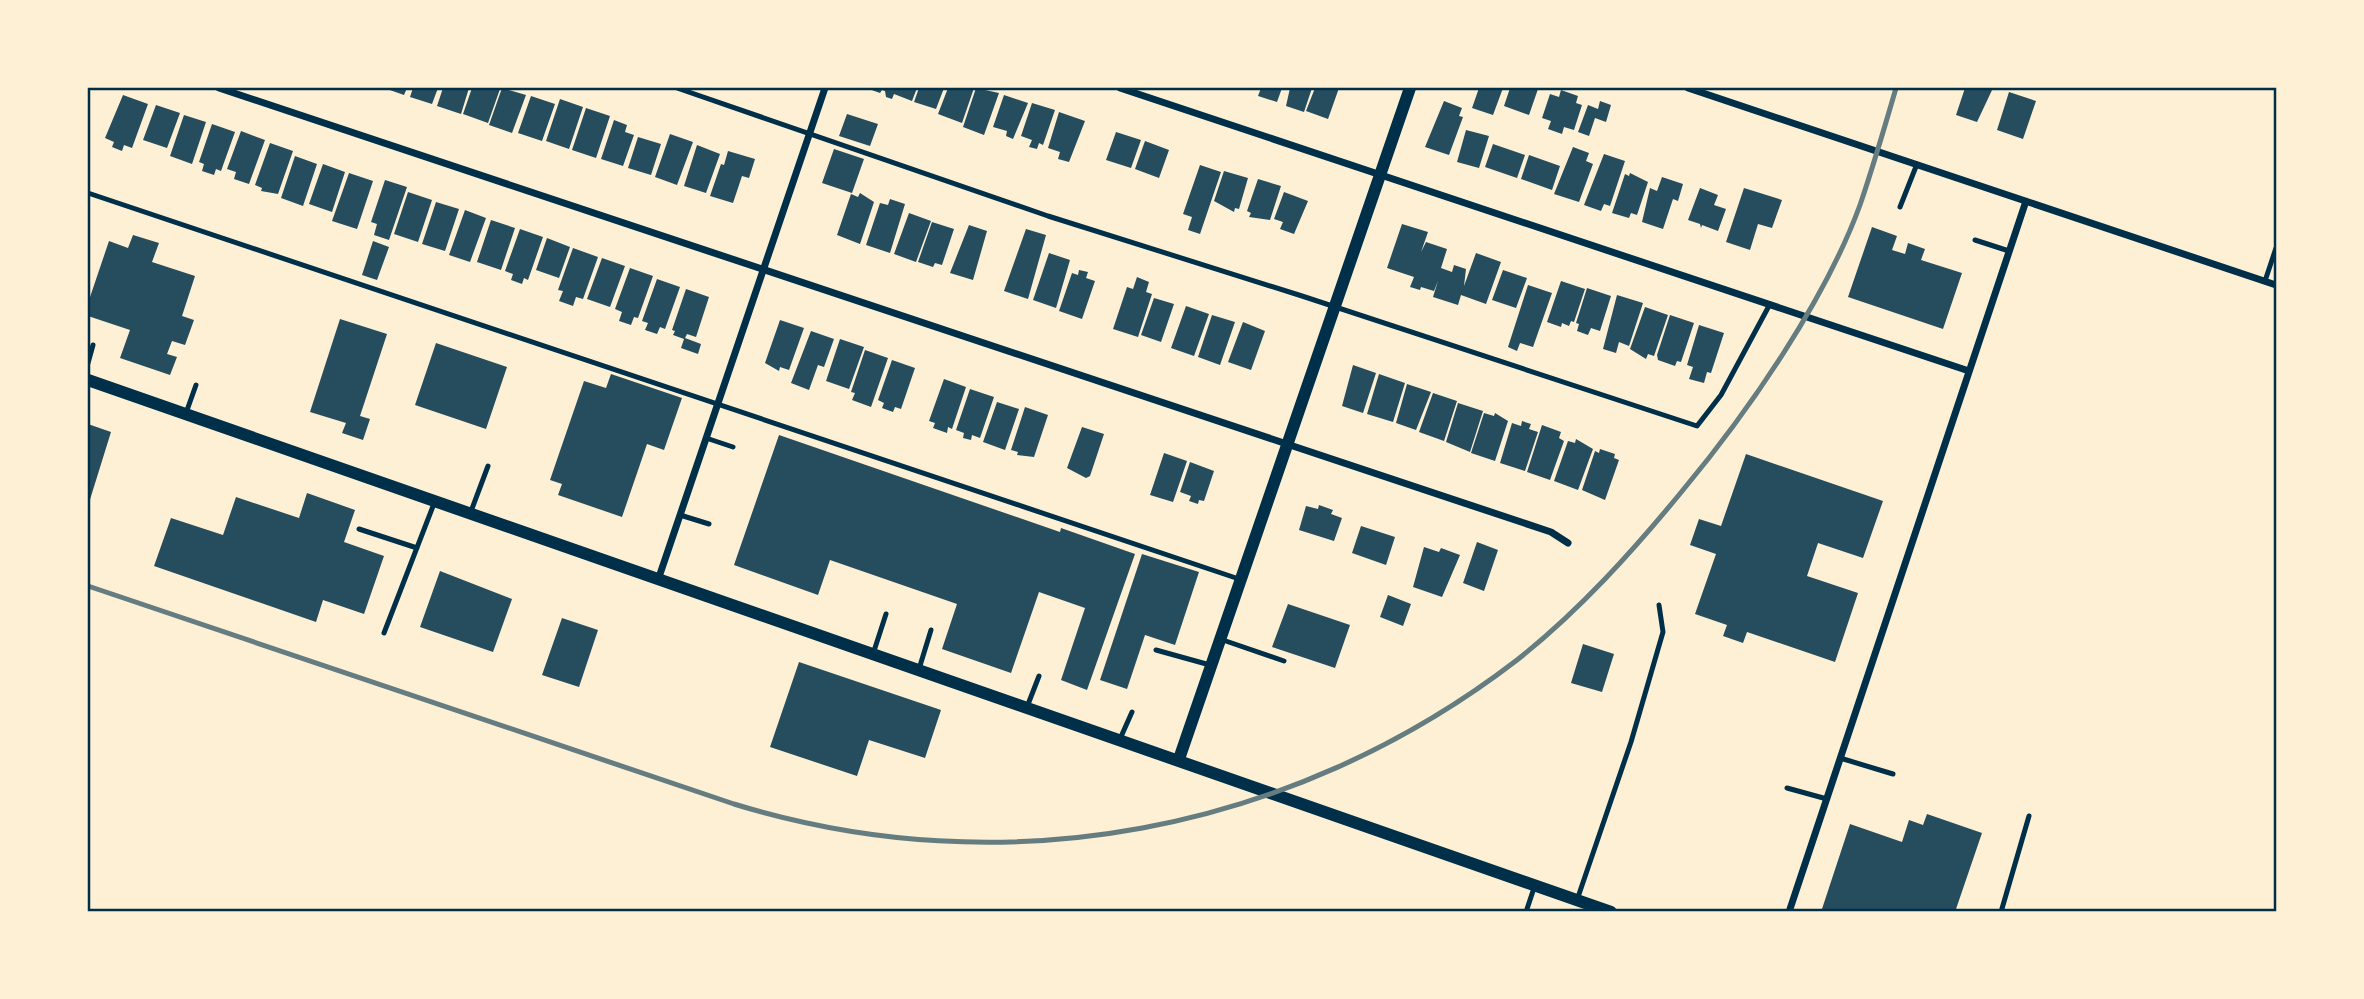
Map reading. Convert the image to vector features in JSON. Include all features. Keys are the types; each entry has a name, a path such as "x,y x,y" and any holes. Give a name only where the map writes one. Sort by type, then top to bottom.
{"street":[{"path":"219,88 1550,532 1568,543"},
{"path":"658,580 825,88"},
{"path":"1120,88 1969,371"},
{"path":"1179,759 1410,88"},
{"path":"1688,88 2277,285"},
{"path":"1789,912 2026,201"},
{"path":"88,380 1611,912"}],"lane":[{"path":"677,88 1048,216 1697,426 1721,395 1770,304"},
{"path":"1900,207 1917,164"},
{"path":"88,193 1242,580"},
{"path":"1975,240 2009,251"},
{"path":"2265,281 2277,248"},
{"path":"88,363 93,345"},
{"path":"186,413 196,385"},
{"path":"706,439 733,447"},
{"path":"470,514 488,466"},
{"path":"384,633 435,501"},
{"path":"680,515 709,524"},
{"path":"359,529 417,548"},
{"path":"1577,900 1630,742 1663,632 1659,605"},
{"path":"873,654 886,614"},
{"path":"919,670 931,630"},
{"path":"1220,639 1284,661"},
{"path":"1156,650 1211,666"},
{"path":"1027,707 1038,676"},
{"path":"1120,739 1132,712"},
{"path":"1840,758 1893,774"},
{"path":"1787,788 1827,799"},
{"path":"2001,912 2029,816"},
{"path":"1526,912 1535,885"}],"building":[{"path":"384,88 407,88 404,95"},
{"path":"413,88 438,88 432,104 410,97"},
{"path":"443,88 469,88 461,114 437,106"},
{"path":"472,88 500,89 488,123 463,114"},
{"path":"502,88 526,95 512,133 489,125"},
{"path":"866,88 917,88 912,101 894,94 892,99 886,97 885,91 880,93"},
{"path":"919,88 944,88 936,109 914,102"},
{"path":"948,88 974,88 962,123 938,114"},
{"path":"976,88 999,93 984,135 963,127"},
{"path":"1261,88 1282,88 1277,102 1258,96"},
{"path":"1290,88 1312,88 1304,112 1286,106"},
{"path":"1315,88 1339,88 1328,119 1306,111"},
{"path":"1479,88 1503,88 1493,115 1472,108"},
{"path":"1510,88 1538,89 1529,115 1504,106"},
{"path":"1965,88 1993,88 1977,122 1956,115"},
{"path":"1561,90 1578,96 1576,103 1582,105 1574,130 1564,127 1562,134 1548,129 1551,121 1542,118 1550,94 1559,97"},
{"path":"2009,92 2036,101 2023,139 1997,130"},
{"path":"123,95 148,104 132,148 124,145 122,151 112,147 114,142 105,138"},
{"path":"1004,95 1028,103 1013,139 1006,136 1007,131 993,127"},
{"path":"531,96 555,104 542,141 518,133"},
{"path":"560,99 583,107 569,149 546,141"},
{"path":"1444,101 1462,108 1459,116 1463,117 1449,155 1425,147"},
{"path":"1600,101 1611,105 1606,122 1595,118 1589,136 1578,132 1588,105 1598,109"},
{"path":"1032,103 1055,110 1043,145 1039,143 1037,149 1029,147 1032,140 1021,136"},
{"path":"156,105 180,113 167,148 143,140"},
{"path":"586,108 610,116 596,158 572,150"},
{"path":"1059,112 1085,121 1069,162 1058,159 1060,152 1048,148"},
{"path":"847,114 878,124 870,146 839,136"},
{"path":"184,115 206,122 192,164 170,156"},
{"path":"614,120 627,125 625,132 634,135 623,166 601,159"},
{"path":"212,124 235,132 221,171 216,169 214,175 202,171 204,164 199,162"},
{"path":"1466,130 1489,136 1479,168 1457,162"},
{"path":"241,131 265,140 249,184 234,179 236,172 227,169"},
{"path":"1116,132 1141,140 1131,168 1106,160"},
{"path":"670,134 693,142 677,185 655,177"},
{"path":"638,137 661,144 651,175 628,168"},
{"path":"1145,141 1169,150 1159,178 1135,169"},
{"path":"270,143 293,151 278,194 261,191 262,188 255,185"},
{"path":"1493,144 1525,155 1517,178 1485,167"},
{"path":"697,145 720,154 706,193 684,186"},
{"path":"1573,147 1589,153 1586,161 1593,164 1579,202 1554,194"},
{"path":"834,149 864,159 852,193 822,183"},
{"path":"728,151 755,159 749,178 742,176 733,203 710,196"},
{"path":"1604,154 1625,161 1610,206 1604,204 1601,211 1584,205"},
{"path":"1529,155 1560,166 1552,190 1521,179"},
{"path":"295,156 317,164 303,206 281,198"},
{"path":"323,164 345,172 332,212 309,204"},
{"path":"1200,165 1221,172 1200,234 1188,230 1192,217 1183,214"},
{"path":"1224,171 1248,178 1239,209 1235,208 1234,212 1214,201"},
{"path":"349,173 373,181 357,229 332,221"},
{"path":"1630,173 1648,182 1637,215 1631,213 1629,218 1612,213 1625,174 1629,176"},
{"path":"1662,177 1683,184 1678,201 1673,199 1663,229 1642,222 1650,188 1657,191"},
{"path":"1258,179 1281,186 1270,220 1249,217 1251,213 1247,211"},
{"path":"385,180 407,187 389,240 374,235 377,224 371,222"},
{"path":"1700,188 1718,195 1714,205 1726,209 1718,231 1702,225 1701,228 1700,224 1688,220"},
{"path":"1744,188 1782,200 1772,228 1758,224 1750,250 1726,242"},
{"path":"408,192 432,200 418,242 394,234"},
{"path":"1284,192 1308,201 1294,234 1280,229 1283,222 1274,219"},
{"path":"860,193 874,202 860,244 837,235 851,194 858,197"},
{"path":"890,199 905,204 890,253 866,245 880,203 888,205"},
{"path":"436,202 459,209 445,251 422,244"},
{"path":"465,210 486,218 470,262 449,255"},
{"path":"909,213 931,221 916,262 894,254"},
{"path":"491,220 515,228 501,270 477,262"},
{"path":"932,222 954,229 942,265 935,263 933,267 918,262"},
{"path":"1402,224 1428,232 1421,252 1426,242 1447,249 1441,268 1452,272 1454,265 1466,269 1464,286 1476,253 1501,262 1486,304 1461,295 1458,305 1433,297 1438,281 1434,291 1421,287 1420,290 1410,287 1414,277 1387,268"},
{"path":"969,225 987,231 973,280 950,273"},
{"path":"1872,227 1897,236 1892,250 1905,254 1908,243 1925,249 1921,260 1962,273 1943,329 1848,297"},
{"path":"520,229 543,237 528,280 524,278 522,284 511,280 513,274 505,271"},
{"path":"1026,229 1046,235 1028,299 1004,291"},
{"path":"133,235 159,243 152,262 195,276 182,316 194,320 185,345 172,341 167,354 177,357 170,375 120,358 130,330 88,316 88,303 109,241 128,248"},
{"path":"547,238 570,247 559,278 536,270"},
{"path":"373,241 389,247 377,280 362,275"},
{"path":"573,248 598,257 583,299 576,297 573,306 559,301 563,291 558,290"},
{"path":"1049,253 1070,260 1056,308 1033,300"},
{"path":"602,258 625,266 610,307 587,299"},
{"path":"630,268 653,276 638,318 634,317 631,325 619,321 622,312 615,309"},
{"path":"1079,270 1088,272 1086,278 1095,281 1082,319 1059,311 1072,273 1078,275"},
{"path":"1503,270 1527,278 1516,308 1492,300"},
{"path":"1137,277 1149,282 1146,292 1152,294 1138,337 1113,329 1127,287 1133,289"},
{"path":"657,279 680,287 665,329 660,327 657,334 645,330 648,323 642,321"},
{"path":"1561,281 1585,289 1574,322 1571,321 1569,326 1562,323 1561,327 1547,322"},
{"path":"1528,285 1552,293 1533,347 1520,343 1517,351 1508,347"},
{"path":"1587,288 1611,296 1600,331 1591,328 1588,335 1577,331 1579,324 1576,323"},
{"path":"686,289 709,297 696,337 687,334 685,338 701,344 698,354 681,348 684,339 673,335 675,331 672,330"},
{"path":"1617,295 1643,303 1629,346 1619,342 1616,353 1603,349"},
{"path":"1154,298 1174,304 1161,342 1141,335"},
{"path":"1186,306 1209,314 1194,356 1171,348"},
{"path":"1645,307 1668,315 1654,356 1648,354 1646,359 1630,349"},
{"path":"1212,315 1235,322 1220,365 1198,357"},
{"path":"1670,315 1694,323 1681,362 1677,361 1675,366 1658,360 1657,355"},
{"path":"340,319 387,334 360,416 370,419 363,440 342,433 346,423 310,412"},
{"path":"780,320 804,328 789,370 780,367 779,371 765,363"},
{"path":"1243,322 1265,331 1251,370 1228,362"},
{"path":"1699,325 1724,333 1711,373 1707,372 1704,383 1689,379 1693,367 1687,365"},
{"path":"811,331 834,339 824,367 818,365 809,390 791,383"},
{"path":"840,339 864,347 849,389 826,381"},
{"path":"436,343 507,367 486,429 415,405"},
{"path":"865,350 888,358 871,407 852,400 855,393 851,392"},
{"path":"892,360 915,368 901,409 895,407 893,412 882,408 884,403 878,400"},
{"path":"1353,365 1376,373 1363,413 1342,406"},
{"path":"611,374 682,398 664,450 647,444 622,517 558,495 562,484 550,480 584,381 606,388"},
{"path":"1379,374 1405,383 1393,422 1367,414"},
{"path":"944,379 966,387 952,429 948,427 947,433 933,428 935,423 929,421"},
{"path":"1407,384 1431,392 1416,430 1396,423"},
{"path":"970,389 994,397 980,438 972,435 971,440 963,438 964,433 956,430"},
{"path":"1433,393 1457,401 1444,441 1419,432"},
{"path":"997,402 1019,409 1005,450 983,442"},
{"path":"1458,403 1483,411 1470,452 1446,442"},
{"path":"1025,407 1048,415 1034,457 1017,455 1018,452 1011,450"},
{"path":"1484,413 1494,416 1495,413 1508,421 1495,461 1471,453"},
{"path":"1522,421 1531,424 1529,429 1538,432 1525,471 1500,463 1512,423 1521,426"},
{"path":"88,424 111,432 88,506"},
{"path":"1542,425 1561,432 1559,438 1564,441 1550,480 1527,472"},
{"path":"1082,427 1104,434 1090,476 1086,478 1067,468"},
{"path":"779,435 1060,532 1061,528 1135,554 1087,690 1061,680 1085,608 1039,592 1011,673 942,649 957,604 830,560 818,595 734,565"},
{"path":"1576,439 1593,449 1578,490 1554,481 1568,441 1575,443"},
{"path":"1600,449 1615,454 1614,458 1619,460 1605,500 1582,490 1595,451 1599,453"},
{"path":"1164,453 1187,461 1173,502 1150,495"},
{"path":"1746,454 1883,501 1863,558 1818,543 1807,576 1858,593 1835,662 1747,632 1743,643 1723,636 1727,625 1695,614 1716,554 1690,545 1699,519 1721,526"},
{"path":"1190,462 1214,471 1204,501 1199,500 1198,504 1189,501 1191,496 1180,492"},
{"path":"307,493 355,510 344,542 384,556 364,614 323,600 316,622 154,566 171,518 223,535 236,497 299,518"},
{"path":"1319,505 1333,510 1331,514 1342,518 1334,541 1299,530 1306,506 1318,509"},
{"path":"1361,526 1395,537 1386,565 1352,553"},
{"path":"1477,542 1498,550 1484,591 1463,583"},
{"path":"1424,547 1439,552 1441,548 1460,555 1442,597 1413,587"},
{"path":"1142,554 1199,572 1175,645 1145,635 1127,689 1100,680"},
{"path":"440,571 512,599 493,652 420,627"},
{"path":"1388,595 1411,604 1403,626 1380,617"},
{"path":"1288,604 1350,625 1335,668 1272,647"},
{"path":"562,618 598,630 579,687 542,675"},
{"path":"1583,644 1614,654 1602,692 1571,683"},
{"path":"799,662 941,710 925,758 869,740 857,776 770,747"},
{"path":"1927,814 1982,833 1955,912 1821,912 1850,824 1902,842 1909,820 1923,825"}],"railway":[{"path":"88,586 734,804 836,829 939,841 1041,841 1142,828 1242,803 1338,767 1430,719 1517,660 1584,601 1625,558 1733,426 1806,317 1845,242 1860,205 1896,88"}]}
